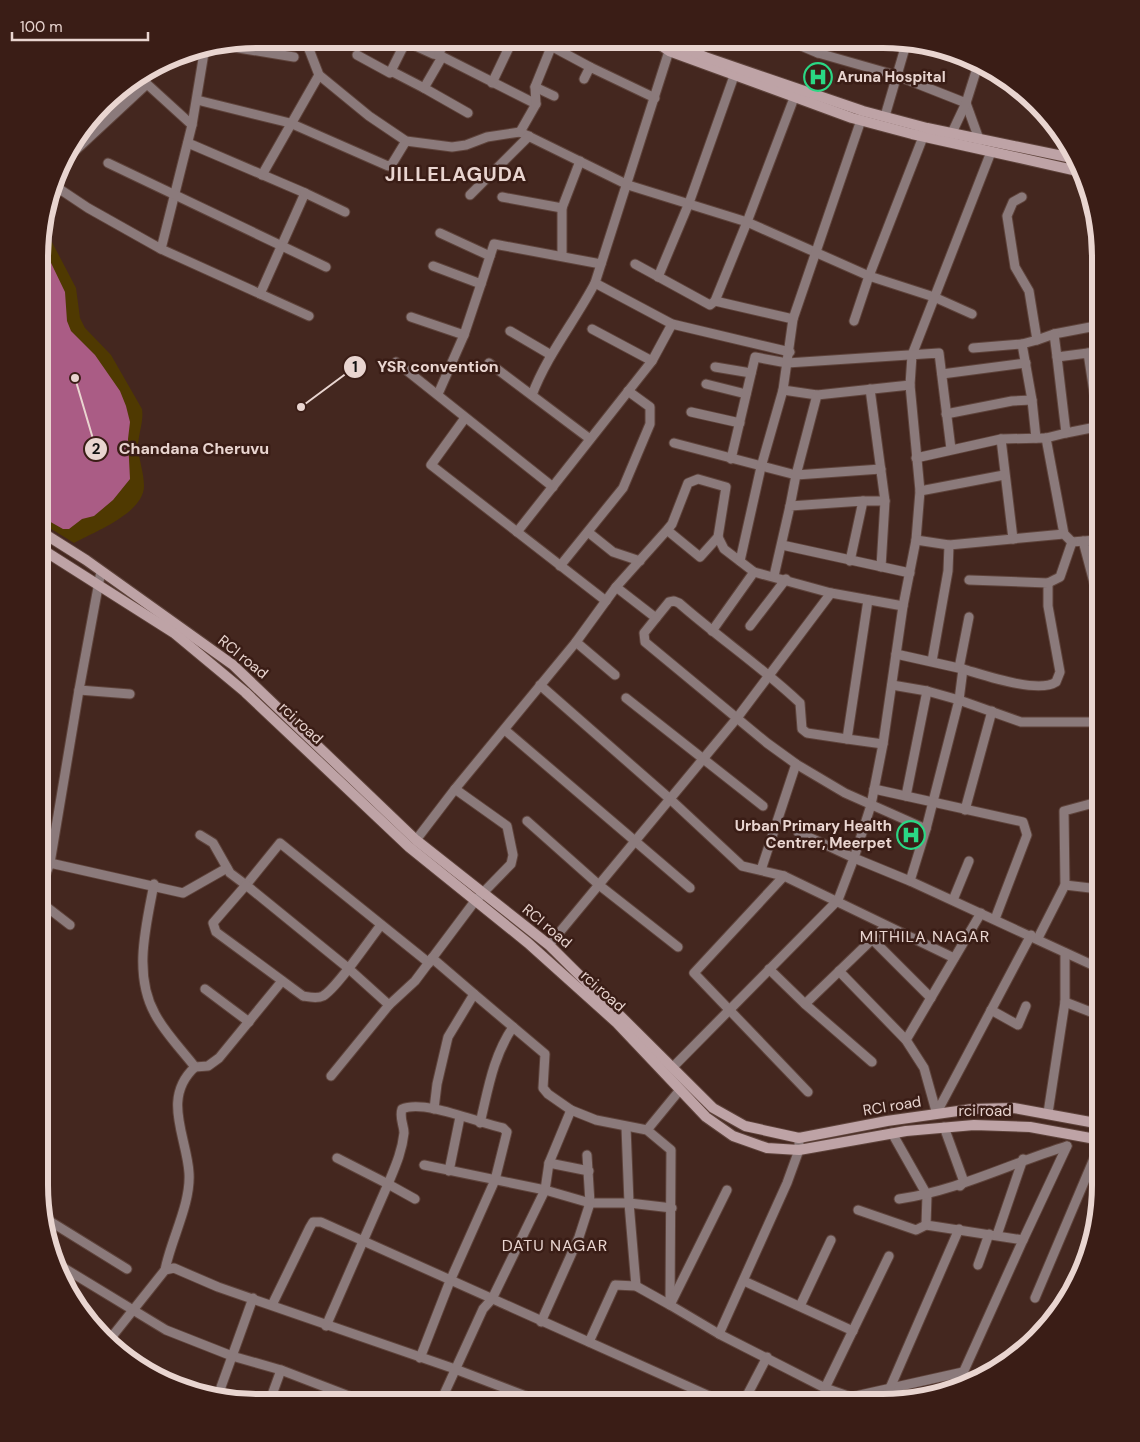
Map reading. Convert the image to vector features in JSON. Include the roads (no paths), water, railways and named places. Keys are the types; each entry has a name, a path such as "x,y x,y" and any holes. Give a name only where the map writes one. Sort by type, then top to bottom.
{"main road":[{"path":"665,48 734,76 861,120 923,137 949,138"},
{"path":"687,48 729,66 949,138 1067,158"},
{"path":"977,144 992,152 1074,170"},
{"name":"RCI road","path":"48,536 101,571 233,665 416,840 548,945 674,1066 713,1108 745,1126 799,1138 936,1112 1014,1108 1092,1122"},
{"name":"rci road","path":"48,553 174,633 245,692 409,847 528,943 617,1023 678,1091 706,1117 734,1136 768,1148 800,1150 892,1133 974,1125 1030,1127 1092,1139"}],"street":[{"path":"240,48 294,57"},
{"path":"308,48 319,75 369,116 406,141 452,147 466,145 487,137 520,132 628,185 747,222 869,276 934,297 972,314"},
{"path":"391,71 400,48"},
{"path":"420,48 440,56 536,104"},
{"path":"424,88 440,56 442,48"},
{"path":"492,83 509,48"},
{"path":"520,132 536,104 535,87 550,48"},
{"path":"560,48 590,67 656,98"},
{"path":"806,48 895,75 966,103"},
{"path":"818,53 819,48"},
{"path":"885,116 895,75 904,49"},
{"path":"532,395 551,355 576,318 595,283 656,98 669,51"},
{"path":"161,249 188,143 205,54"},
{"path":"356,55 424,88 468,113"},
{"path":"584,79 590,67"},
{"path":"949,138 966,103 977,69"},
{"path":"262,175 319,75"},
{"path":"658,277 689,203 734,76"},
{"path":"92,128 147,84 192,125"},
{"path":"535,87 554,96"},
{"path":"128,91 133,96"},
{"path":"635,264 710,305 715,301 794,98"},
{"path":"197,100 290,123 388,166 392,164 406,141"},
{"path":"966,103 977,144"},
{"path":"740,561 761,467 783,390 790,352 793,319 814,251 861,120"},
{"path":"470,195 529,136"},
{"path":"854,321 869,276 923,137"},
{"path":"188,143 345,212"},
{"path":"674,1066 838,900 854,858 871,805 883,744 903,606 916,540 920,491 910,384 912,356 992,152"},
{"path":"562,256 562,208 580,161"},
{"path":"108,163 326,266"},
{"path":"59,189 92,211 161,249 309,316"},
{"path":"260,294 305,193"},
{"path":"502,197 562,208"},
{"path":"1022,197 1013,202 1007,216 1016,267 1029,292 1037,340"},
{"path":"440,233 490,256"},
{"path":"438,394 464,335 494,244 601,264"},
{"path":"433,266 481,284"},
{"path":"595,283 672,324 790,352"},
{"path":"715,301 793,319"},
{"path":"411,317 464,335"},
{"path":"517,532 652,361 672,324"},
{"path":"972,348 1022,344 1054,334 1092,327"},
{"path":"592,329 652,361"},
{"path":"510,331 551,355"},
{"path":"1054,334 1066,433"},
{"path":"1022,344 1032,400 1036,438"},
{"path":"731,459 756,357 788,363 939,353 951,449"},
{"path":"1088,353 1092,380"},
{"path":"1057,357 1092,353"},
{"path":"396,362 553,487"},
{"path":"488,363 590,439"},
{"path":"942,374 1026,363"},
{"path":"715,367 751,373"},
{"path":"706,384 746,394"},
{"path":"783,390 817,395 910,384"},
{"path":"870,389 885,501 881,567"},
{"path":"560,566 622,488 650,424 650,407 628,391"},
{"path":"774,576 796,474 817,395"},
{"path":"946,414 1012,401 1032,400"},
{"path":"691,412 740,423"},
{"path":"465,418 431,465 606,601"},
{"path":"916,458 951,449 1001,440 1046,438 1092,427"},
{"path":"1046,438 1064,534 1072,542"},
{"path":"1001,440 1013,539"},
{"path":"674,443 761,467 796,474 880,469"},
{"path":"920,491 1004,475"},
{"path":"416,840 455,789 576,642 616,587 672,524 683,500 688,483 698,479 726,486 718,537 700,557 667,530"},
{"path":"850,561 863,501"},
{"path":"790,506 885,501"},
{"path":"588,532 613,552 640,561"},
{"path":"916,540 949,545 1064,534"},
{"path":"718,537 724,550 754,572 786,579 831,593 903,606"},
{"path":"1072,542 1092,540"},
{"path":"1083,541 1092,575"},
{"path":"969,580 1048,583 1058,579 1062,573 1072,542"},
{"path":"782,545 910,573"},
{"path":"932,660 948,570 949,545"},
{"path":"48,869 101,571"},
{"path":"712,631 754,572"},
{"path":"750,626 786,579"},
{"path":"896,654 932,660 1020,684 1048,686 1056,682 1060,672 1048,606 1048,583"},
{"path":"616,587 656,618"},
{"path":"548,945 636,842 737,718 831,593"},
{"path":"847,739 868,600"},
{"path":"883,744 807,733 802,729 800,703 771,675 674,601 669,602 644,633 645,642 796,764 845,793 926,828"},
{"path":"910,881 926,828 959,700 961,668 970,617"},
{"path":"576,642 615,675"},
{"path":"540,685 670,799 742,866 784,876 838,900 886,926 954,958"},
{"path":"892,685 927,691 959,700 1021,722 1092,722"},
{"path":"79,690 130,694"},
{"path":"906,796 927,691"},
{"path":"626,698 762,806"},
{"path":"965,810 992,711"},
{"path":"505,730 690,888"},
{"path":"761,870 796,764"},
{"path":"331,1076 389,1005 415,981 475,901 510,864 513,855 512,838 507,826 499,818 455,789"},
{"path":"874,789 1023,822 1027,835 995,920"},
{"path":"936,1112 990,1010 1065,885 1064,811 1092,803"},
{"path":"527,821 599,885 678,947"},
{"path":"798,832 953,900 1092,965"},
{"path":"200,835 213,843 227,868 348,968 389,1005"},
{"path":"381,925 348,968 323,996 312,998 304,996 216,932 213,923 280,843 381,925 474,994 545,1054 543,1088 548,1094 571,1110 596,1120 647,1130 670,1150 672,1208 670,1305"},
{"path":"953,900 969,861"},
{"path":"50,864 154,884 183,893 227,868"},
{"path":"784,876 694,973 808,1092"},
{"path":"154,884 143,942 143,973 146,992 155,1014 195,1067"},
{"path":"1065,885 1092,888"},
{"path":"48,908 70,925"},
{"path":"906,1040 981,913"},
{"path":"805,1004 886,926"},
{"path":"872,940 931,998"},
{"path":"1048,1113 1065,1002 1065,952"},
{"path":"769,968 805,1004 872,1062"},
{"path":"839,971 906,1040 924,1068 936,1112"},
{"path":"113,1337 165,1270 181,1215 189,1175 187,1156 179,1130 176,1108 186,1077 195,1067 208,1066 219,1058 282,980"},
{"path":"205,989 248,1022"},
{"path":"434,1109 437,1084 448,1037 474,994"},
{"path":"1065,1002 1092,1012"},
{"path":"990,1010 1018,1025 1026,1006"},
{"path":"480,1123 496,1057 513,1027"},
{"path":"647,1130 678,1091"},
{"path":"326,1326 401,1152 404,1131 401,1116 402,1109 422,1107 434,1109 503,1128 506,1132 495,1180 450,1281 420,1358"},
{"path":"444,1394 483,1309 492,1299 545,1190 549,1164 571,1110"},
{"path":"449,1171 460,1117"},
{"path":"626,1127 629,1203 636,1286"},
{"path":"944,1127 962,1184"},
{"path":"892,1133 927,1195 926,1225"},
{"path":"719,1334 744,1281 800,1150 799,1138"},
{"path":"899,1199 927,1195 962,1184 1023,1160 1066,1146 960,1380"},
{"path":"541,1322 579,1237 590,1203 587,1155"},
{"path":"337,1158 414,1199"},
{"path":"978,1265 993,1234 1023,1160"},
{"path":"1036,1298 1092,1163"},
{"path":"549,1164 589,1171"},
{"path":"424,1165 545,1190 590,1203 629,1203 672,1208"},
{"path":"670,1305 727,1190"},
{"path":"858,1210 916,1230 926,1225 1023,1240"},
{"path":"51,1222 127,1269"},
{"path":"272,1305 314,1222 321,1222 705,1394"},
{"path":"890,1388 959,1229"},
{"path":"800,1306 831,1240"},
{"path":"825,1388 889,1256"},
{"path":"64,1268 135,1309 166,1330 232,1356 281,1370 344,1394"},
{"path":"165,1270 174,1268 218,1287 253,1298 326,1326 455,1369 520,1394"},
{"path":"744,1281 853,1331"},
{"path":"589,1342 614,1285 636,1286 719,1334 825,1388 843,1394"},
{"path":"221,1387 253,1298"},
{"path":"747,1394 767,1357"},
{"path":"272,1394 281,1370"},
{"path":"865,1394 963,1372"}],"place":[{"name":"Aruna Hospital","path":"818,77"},
{"name":"Chandana Cheruvu","path":"75,378"},
{"name":"YSR convention","path":"301,407"},
{"name":"Urban Primary Health Centrer, Meerpet","path":"911,835"}],"district":[{"name":"JILLELAGUDA","path":"456,174"},
{"name":"MITHILA NAGAR","path":"925,936"},
{"name":"DATU NAGAR","path":"555,1245"}]}
